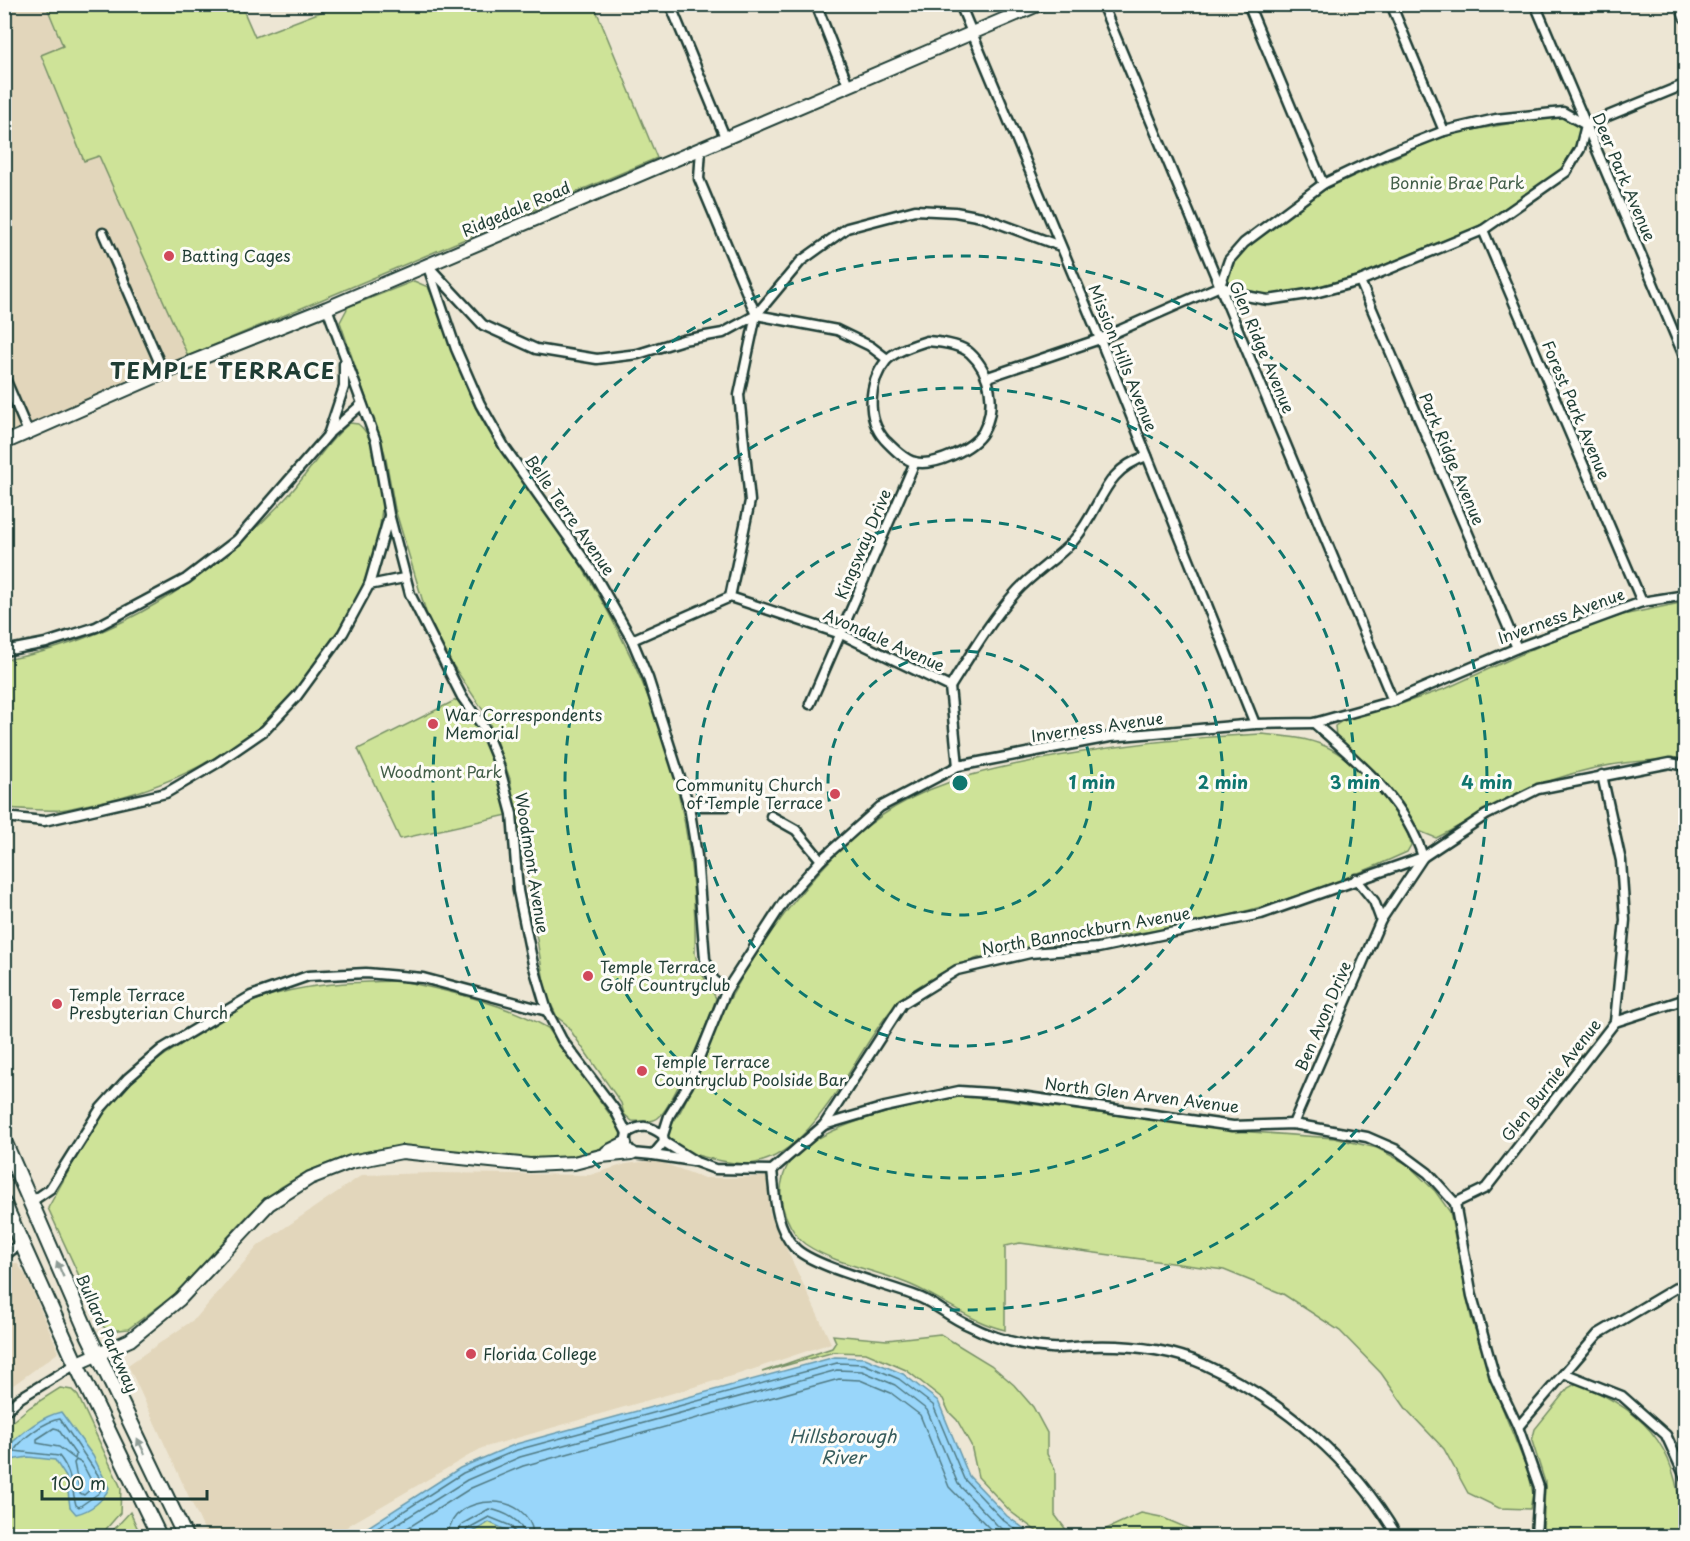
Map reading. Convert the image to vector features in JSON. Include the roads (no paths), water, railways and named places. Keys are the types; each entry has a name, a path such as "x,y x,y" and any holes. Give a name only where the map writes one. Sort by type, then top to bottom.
{"main road":[{"name":"Bullard Parkway","path":"4,1140 98,1354 185,1536"},
{"path":"4,1204 76,1364 159,1536"}],"street":[{"path":"670,4 724,137"},
{"path":"816,4 848,85"},
{"name":"Mission Hills Avenue","path":"960,4 1100,339 1255,724"},
{"name":"Ridgedale Road","path":"4,443 164,373 327,309 427,264 1040,4"},
{"name":"Glen Ridge Avenue","path":"1102,4 1393,701"},
{"path":"1248,4 1323,184"},
{"path":"1392,4 1444,131"},
{"name":"Deer Park Avenue","path":"1535,4 1686,361"},
{"path":"1681,4 1686,16"},
{"path":"1586,125 1686,84"},
{"path":"1220,286 1229,260 1244,243 1323,184 1444,131 1496,119 1563,112 1586,125"},
{"path":"988,377 1100,339 1220,286 1246,296 1268,300 1315,293 1360,281 1484,230 1566,172 1580,149 1586,125"},
{"path":"632,640 730,597 750,501 739,395 756,315 699,179 701,149"},
{"path":"427,264 483,325 536,349 597,359 638,354 682,340 723,333 756,315 801,261 847,228 915,210 955,212 982,217 1060,246"},
{"name":"Forest Park Avenue","path":"1484,230 1642,603"},
{"path":"103,233 164,373"},
{"name":"Belle Terre Avenue","path":"427,264 456,349 480,404 518,466 593,572 632,640 663,719 689,806 697,856 705,959 713,979 726,991"},
{"name":"Park Ridge Avenue","path":"1360,281 1517,648"},
{"name":"Woodmont Avenue","path":"327,309 376,441 389,514 404,578 435,647 462,697 484,728 498,762 512,814 518,891 533,964 547,1011 562,1040 615,1110 628,1143"},
{"path":"756,315 837,330 870,346 887,359"},
{"path":"927,341 946,343 969,352 988,377 991,409 982,433 964,450 943,459 915,462 895,451 876,430 871,400 874,383 887,359 927,341"},
{"path":"328,435 344,387 344,357"},
{"path":"4,376 28,432"},
{"path":"4,651 46,643 96,627 186,579 237,540 328,435 362,404"},
{"path":"951,687 992,621 1018,590 1073,541 1115,473 1127,462 1147,456"},
{"name":"Kingsway Drive","path":"810,704 915,462"},
{"path":"4,817 44,821 166,793 217,763 265,730 297,696 343,633 369,585 389,514"},
{"path":"369,585 404,578"},
{"name":"Inverness Avenue","path":"663,1138 669,1116 688,1085 726,991 785,900 821,860 880,807 958,766 1110,737 1255,724 1314,723 1393,701 1517,648 1642,603 1686,595"},
{"name":"Avondale Avenue","path":"730,597 841,634 951,687 958,766"},
{"path":"1314,723 1376,779 1401,808 1415,833 1423,857"},
{"name":"North Bannockburn Avenue","path":"824,1125 902,1004 957,970 1030,953 1098,948 1261,914 1423,857 1486,815 1539,789 1602,775 1670,764 1686,766"},
{"path":"1602,775 1621,861 1625,920 1615,1022"},
{"path":"689,806 727,806"},
{"path":"771,816 796,830 821,860"},
{"name":"Ben Avon Drive","path":"1293,1124 1381,920 1423,857"},
{"path":"1356,879 1374,901 1381,920"},
{"path":"31,1202 50,1189 101,1108 128,1078 162,1049 251,996 308,976 366,974 423,978 547,1011"},
{"name":"Glen Burnie Avenue","path":"1455,1203 1486,1188 1615,1022 1686,999"},
{"name":"North Glen Arven Avenue","path":"772,1170 824,1125 885,1107 959,1091 1005,1094 1233,1126 1293,1124 1367,1137 1397,1150 1428,1173 1455,1203"},
{"name":"Woodmont Avenue","path":"615,1110 638,1126"},
{"path":"4,1412 20,1398 76,1364 130,1340 180,1299 269,1204 320,1174 351,1162 402,1152 530,1165 574,1163 601,1156 628,1143 638,1126 650,1125 669,1116"},
{"path":"650,1125 663,1138 696,1162"},
{"path":"653,1155 663,1138"},
{"path":"628,1143 653,1155 696,1162 715,1169 772,1170 776,1214 795,1248 830,1266 922,1298 968,1325 1011,1342 1052,1348 1116,1345 1152,1350 1202,1364 1275,1404 1343,1462 1386,1517 1397,1536"},
{"path":"1455,1203 1478,1316 1495,1378 1518,1427 1539,1487 1536,1536"},
{"path":"4,1256 21,1243"},
{"path":"1518,1427 1566,1374 1598,1334 1686,1282"},
{"path":"1566,1374 1622,1396 1666,1435 1686,1479"}],"water":[{"name":"Hillsborough River","path":"835,1357 865,1358 903,1374 938,1401 969,1476 1007,1516 1034,1536 513,1536 489,1522 467,1536 354,1536 460,1468 516,1444"},
{"path":"61,1412 93,1456 109,1488 96,1505 76,1514 70,1507 66,1477 55,1460 28,1457 5,1461 5,1450 24,1432 45,1418"}],"place":[{"name":"Batting Cages","path":"169,256"},
{"name":"War Correspondents Memorial","path":"433,724"},
{"name":"Community Church of Temple Terrace","path":"835,794"},
{"name":"Temple Terrace Golf Countryclub","path":"588,976"},
{"name":"Temple Terrace Presbyterian Church","path":"57,1004"},
{"name":"Temple Terrace Countryclub Poolside Bar","path":"642,1071"},
{"name":"Florida College","path":"471,1354"}],"district":[{"name":"TEMPLE TERRACE","path":"223,371"}],"park label":[{"name":"Bonnie Brae Park","path":"1457,183"},
{"name":"Woodmont Park","path":"441,772"}]}
